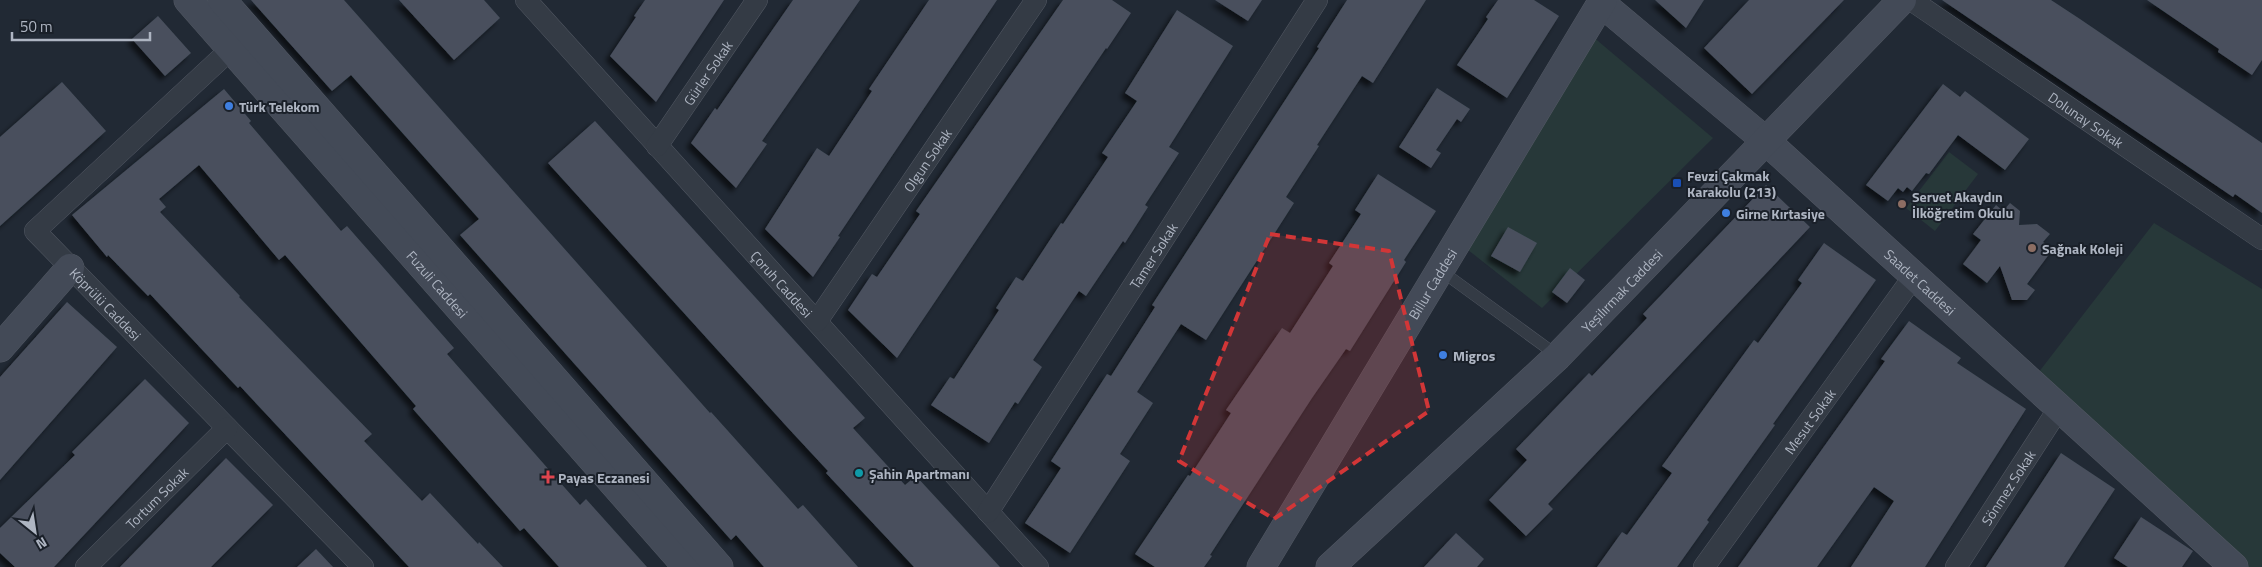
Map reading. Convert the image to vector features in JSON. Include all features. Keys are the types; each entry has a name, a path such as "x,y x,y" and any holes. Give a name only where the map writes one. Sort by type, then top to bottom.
{"street":[{"name":"Fuzuli Caddesi","path":"188,0 687,567"},
{"name":"Fuzuli Caddesi","path":"222,0 719,567"},
{"name":"Çoruh Caddesi","path":"526,0 656,146 818,321 1038,567"},
{"name":"Gürler Sokak","path":"656,146 757,0"},
{"name":"Olgun Sokak","path":"818,321 1036,0"},
{"name":"Tamer Sokak","path":"988,512 1317,0"},
{"name":"Yeşilırmak Caddesi","path":"1330,567 1558,356 1902,0"},
{"name":"Dolunay Sokak","path":"1911,0 2262,239"},
{"name":"Saadet Caddesi","path":"1602,1 1766,141 2059,408 2221,563"},
{"name":"Billur Caddesi","path":"1261,567 1602,1"},
{"name":"Köprülü Caddesi","path":"230,49 35,231 363,567"},
{"path":"0,348 70,268"},
{"name":"Mesut Sokak","path":"1704,567 1914,276"},
{"name":"Sönmez Sokak","path":"1956,567 2059,408"},
{"name":"Tortum Sokak","path":"86,567 227,428"}],"lane":[{"path":"1440,270 1558,356"}],"highlighted area":[{"path":"1270,234 1389,251 1429,411 1274,519 1179,461"}],"shaded area":[{"path":"1585,30 1713,138 1542,308 1454,239"},
{"path":"1949,152 1978,174 1935,231 1906,208"},
{"path":"2154,223 2262,289 2262,567 2245,567 2035,377"}],"building":[{"path":"251,0 344,0 710,413 798,509 803,505 858,567 764,567 736,535 731,540 460,235 479,219 351,75 332,91"},
{"path":"399,0 484,0 500,18 454,60"},
{"path":"645,0 724,0 656,102 610,56"},
{"path":"793,0 860,0 762,141 767,144 736,188 691,143 715,108 717,110"},
{"path":"929,0 997,0 838,236 840,237 813,277 765,229 817,148 829,156 872,91 869,89"},
{"path":"1063,0 1112,0 1131,13 897,358 848,310 872,274 877,277 920,214 916,211"},
{"path":"1215,0 1262,0 1248,21"},
{"path":"1347,0 1426,0 1373,83 1362,76 1317,145 1319,146 1286,197 1294,203 1206,340 1181,324 1137,392 1153,403 1120,454 1130,461 1070,553 1025,523 1061,468 1051,461 1107,374 1111,376 1155,307 1152,305 1319,48 1317,47"},
{"path":"1498,0 1534,0 1559,16 1507,98 1457,65 1488,19 1486,17"},
{"path":"1655,0 1704,0 1686,28"},
{"path":"1749,0 1844,0 1752,94 1704,48"},
{"path":"1942,0 2051,0 2080,19 2262,143 2262,213 2235,194 2233,197"},
{"path":"2147,0 2262,0 2262,60 2252,75 2218,52 2219,49"},
{"path":"1177,10 1233,46 1169,147 1179,153 1145,205 1148,207 1125,243 1123,241 1086,296 1079,291 1033,360 1042,367 1018,404 1015,402 989,443 931,405 950,377 954,379 999,310 996,308 1016,277 1023,281 1108,157 1102,153 1137,101 1125,93"},
{"path":"158,16 191,53 165,76 132,39"},
{"path":"62,82 106,131 0,226 0,137"},
{"path":"1943,84 1960,97 1965,91 2029,139 2005,170 1958,135 1929,174 1926,173 1912,191 1907,187 1903,192 1898,188 1888,201 1866,185"},
{"path":"1437,88 1470,109 1461,122 1457,119 1436,150 1441,153 1431,168 1399,147"},
{"path":"224,89 251,121 249,123 341,231 347,226 454,348 447,354 580,505 586,499 647,567 559,567 524,528 520,531 413,409 416,406 285,255 279,260 199,165 159,199 166,207 160,212 239,297 372,434 364,441 422,501 430,493 478,544 479,542 503,567 409,567 240,386 238,388 150,294 148,296 108,255 107,257 72,215"},
{"path":"595,121 865,418 853,428 905,485 916,476 1000,567 914,567 826,473 828,471 548,163"},
{"path":"1378,174 1436,211 1404,260 1406,262 1350,351 1346,349 1312,398 1204,567 1155,567 1135,554 1188,475 1190,476 1231,413 1226,410 1282,328 1290,333 1333,266 1329,263 1361,214 1355,210"},
{"path":"1766,185 1810,227 1548,504 1553,509 1526,536 1489,500 1527,460 1516,449 1589,373 1592,376 1647,318 1643,314"},
{"path":"2010,203 2020,211 2019,225 2037,224 2050,234 2043,242 2053,249 2027,284 2035,290 2027,300 2012,300 2000,266 1987,283 1963,264 1981,240 1973,234 1996,205 2003,211"},
{"path":"1508,227 1537,243 1520,272 1491,256"},
{"path":"1824,243 1876,280 1773,424 1775,425 1707,520 1709,522 1677,567 1597,567 1622,532 1627,535 1672,473 1662,466 1754,340 1758,343 1802,283 1798,280"},
{"path":"1570,268 1585,280 1567,303 1552,292"},
{"path":"67,302 117,347 0,480 0,377"},
{"path":"1909,321 1961,358 1957,363 2026,409 1925,567 1851,567 1894,501 1874,487 1817,567 1738,567 1885,361 1881,359"},
{"path":"145,379 189,423 54,567 15,567 0,553 0,528 75,455 72,452"},
{"path":"2061,453 2115,489 2064,567 1986,567"},
{"path":"226,458 273,505 211,567 120,567"},
{"path":"2141,517 2193,551 2182,567 2128,567 2114,558"},
{"path":"1456,533 1484,559 1477,567 1424,567"},
{"path":"316,549 333,567 297,567"}],"place":[{"name":"Türk Telekom","path":"229,106"},
{"name":"Fevzi Çakmak Karakolu (213)","path":"1677,183"},
{"name":"Servet Akaydın İlköğretim Okulu","path":"1902,204"},
{"name":"Girne Kırtasiye","path":"1726,213"},
{"name":"Sağnak Koleji","path":"2032,248"},
{"name":"Migros","path":"1443,355"},
{"name":"Şahin Apartmanı","path":"859,473"},
{"name":"Payas Eczanesi","path":"548,477"}]}
